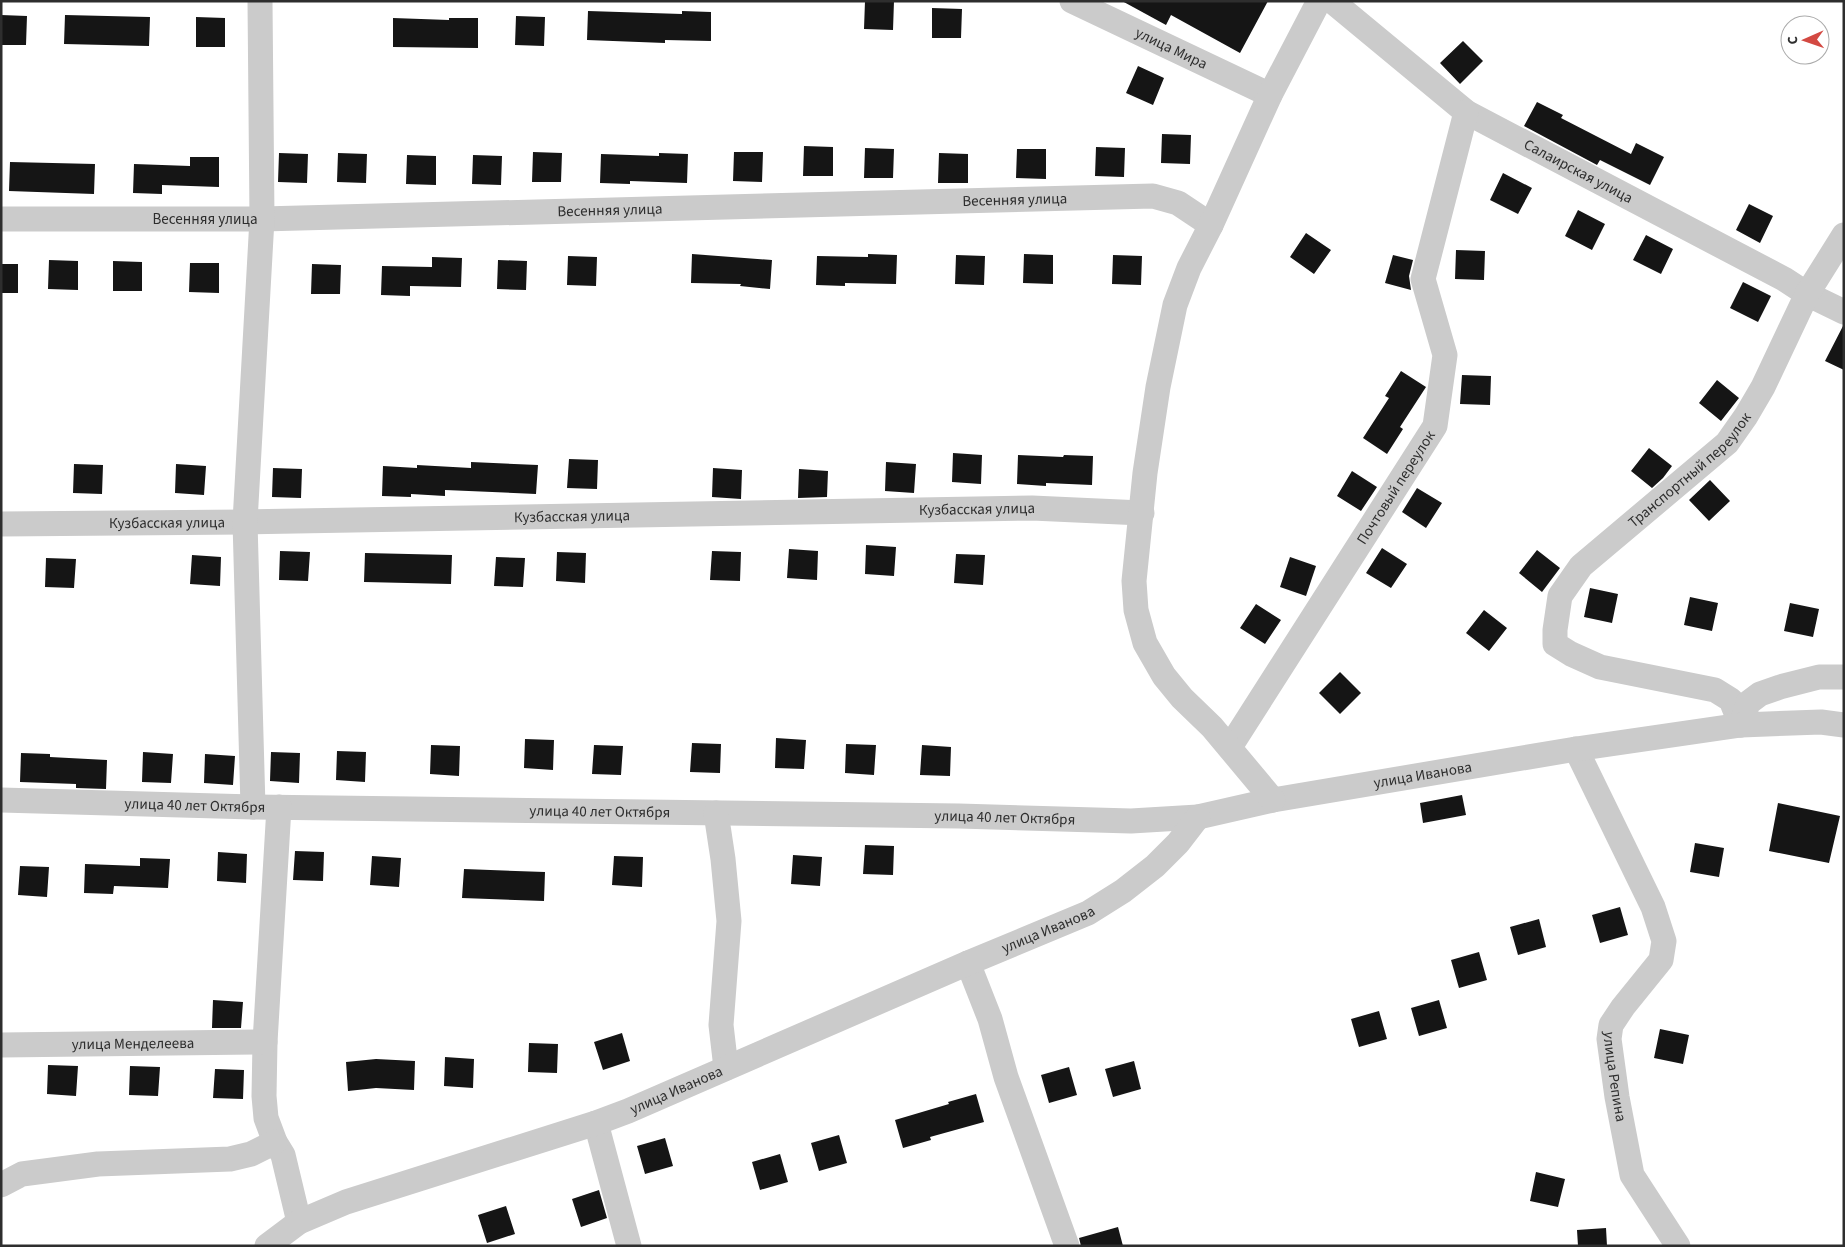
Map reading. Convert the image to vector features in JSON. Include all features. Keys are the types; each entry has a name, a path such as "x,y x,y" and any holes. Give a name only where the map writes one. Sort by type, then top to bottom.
{"street":[{"path":"253,807 245,522 262,219 260,1"},
{"name":"улица Мира","path":"1072,1 1270,95"},
{"path":"1273,800 1212,726 1182,698 1164,676 1145,643 1136,610 1134,581 1145,474 1158,387 1175,305 1189,268 1270,95 1319,1"},
{"name":"Салаирская улица","path":"1332,1 1466,112 1844,312"},
{"name":"Почтовый переулок","path":"1230,747 1435,426 1445,355 1423,279 1466,112"},
{"name":"Весенняя улица","path":"1,219 262,219 1153,196 1178,203 1211,224"},
{"name":"Транспортный переулок","path":"1741,725 1731,700 1716,690 1600,667 1571,654 1555,644 1560,596 1581,566 1727,443 1763,387 1808,294 1844,235"},
{"name":"Кузбасская улица","path":"1,524 245,522 1032,508 1142,513"},
{"path":"1741,725 1748,703 1760,694 1780,686 1819,677 1844,677"},
{"name":"улица Иванова","path":"267,1246 299,1222 346,1202 596,1123 968,963 1048,931 1095,909 1123,891 1155,866 1178,843 1198,817 1273,800 1576,749 1741,725 1821,722 1844,725"},
{"name":"улица Репина","path":"1576,749 1653,907 1664,941 1661,960 1611,1025 1609,1039 1617,1096 1632,1175 1678,1246"},
{"name":"улица 40 лет Октября","path":"1,800 253,807 959,816 1131,821 1198,817"},
{"path":"279,807 264,1096 266,1118 283,1155 299,1222"},
{"path":"716,813 729,920 721,1025 726,1068"},
{"path":"968,963 990,1019 1006,1077 1067,1246"},
{"name":"улица Менделеева","path":"1,1045 266,1042"},
{"path":"596,1123 629,1246"},
{"path":"1,1185 22,1174 98,1164 230,1159 251,1154 276,1142"}],"building":[{"path":"865,1 894,1 893,30 864,29"},
{"path":"1122,1 1268,1 1240,53 1171,15 1166,25"},
{"path":"932,8 962,9 961,38 932,38"},
{"path":"588,11 682,14 682,11 711,12 711,41 665,40 665,43 587,40"},
{"path":"1,15 27,16 26,45 1,45"},
{"path":"65,15 150,17 149,46 64,44"},
{"path":"516,16 545,17 544,46 515,45"},
{"path":"196,17 225,18 225,47 196,47"},
{"path":"393,18 449,20 449,18 478,18 478,48 393,47"},
{"path":"1463,41 1483,61 1460,84 1440,63"},
{"path":"1138,66 1164,78 1153,105 1126,93"},
{"path":"1537,102 1563,115 1561,118 1631,154 1636,143 1664,157 1650,185 1600,160 1597,165 1524,126"},
{"path":"1162,134 1191,135 1190,164 1161,163"},
{"path":"804,146 833,147 833,176 803,176"},
{"path":"1096,147 1125,148 1124,177 1095,176"},
{"path":"865,148 894,149 893,178 864,178"},
{"path":"1017,149 1046,149 1046,179 1016,178"},
{"path":"533,152 562,153 561,182 532,182"},
{"path":"734,152 763,152 762,182 733,181"},
{"path":"279,153 308,154 307,183 278,182"},
{"path":"338,153 367,154 366,183 337,182"},
{"path":"659,153 688,154 687,183 630,181 630,184 600,183 601,154 659,156"},
{"path":"939,153 968,154 968,183 938,183"},
{"path":"407,155 436,156 436,185 406,184"},
{"path":"473,155 502,156 501,185 472,184"},
{"path":"190,157 219,157 219,187 162,185 162,194 133,193 134,164 190,166"},
{"path":"10,162 95,164 94,194 9,191"},
{"path":"1503,173 1532,188 1518,214 1490,200"},
{"path":"1749,204 1773,216 1760,243 1736,230"},
{"path":"1578,210 1605,224 1592,250 1565,236"},
{"path":"1306,233 1331,250 1314,274 1290,257"},
{"path":"1646,235 1673,249 1661,274 1633,260"},
{"path":"1456,250 1485,251 1484,280 1455,279"},
{"path":"692,254 772,260 770,289 740,286 741,284 691,283"},
{"path":"868,254 897,255 896,284 845,283 845,286 816,285 817,256 868,257"},
{"path":"1024,254 1053,255 1053,284 1023,283"},
{"path":"956,255 985,256 984,285 955,284"},
{"path":"1113,255 1142,256 1141,285 1112,284"},
{"path":"1393,255 1413,260 1409,276 1411,290 1385,283"},
{"path":"568,256 597,257 596,286 567,285"},
{"path":"432,257 462,258 461,287 410,286 410,296 381,295 382,266 432,267"},
{"path":"49,260 78,261 78,290 48,289"},
{"path":"498,260 527,261 526,290 497,289"},
{"path":"113,261 142,262 142,291 113,291"},
{"path":"190,263 219,263 219,293 189,292"},
{"path":"1,264 18,264 18,293 1,293"},
{"path":"312,264 341,265 340,294 311,294"},
{"path":"1743,282 1771,296 1758,322 1730,308"},
{"path":"1844,326 1844,370 1825,361"},
{"path":"1401,371 1426,387 1400,427 1403,429 1387,454 1363,438 1389,398 1385,396"},
{"path":"1462,375 1491,376 1490,405 1460,404"},
{"path":"1717,380 1739,398 1721,421 1699,403"},
{"path":"1649,448 1672,466 1652,488 1631,471"},
{"path":"953,453 982,455 981,484 952,482"},
{"path":"1018,455 1093,456 1092,485 1046,483 1046,486 1017,484"},
{"path":"569,459 598,460 597,489 567,488"},
{"path":"471,462 538,465 536,494 445,490 445,496 411,494 411,497 382,496 383,466 417,468 417,465 471,468"},
{"path":"886,462 916,464 914,493 885,491"},
{"path":"74,464 103,465 102,494 73,493"},
{"path":"176,464 206,466 204,495 175,493"},
{"path":"273,468 302,469 301,498 272,497"},
{"path":"713,468 742,470 741,499 712,497"},
{"path":"799,469 828,471 827,497 798,498"},
{"path":"1352,471 1377,487 1361,511 1337,496"},
{"path":"1710,480 1730,501 1709,521 1689,500"},
{"path":"1417,488 1442,503 1426,528 1402,512"},
{"path":"866,545 896,547 894,576 865,574"},
{"path":"1382,548 1407,564 1391,588 1366,573"},
{"path":"789,549 818,551 817,580 787,578"},
{"path":"1537,550 1560,568 1542,592 1519,573"},
{"path":"280,551 310,552 308,581 279,580"},
{"path":"712,551 741,552 740,581 710,580"},
{"path":"557,552 586,553 585,583 556,581"},
{"path":"365,553 452,555 451,584 364,582"},
{"path":"956,554 985,555 983,585 954,583"},
{"path":"192,555 221,557 220,586 190,584"},
{"path":"496,557 525,558 523,587 494,586"},
{"path":"1290,557 1316,566 1306,596 1280,587"},
{"path":"46,558 76,559 74,588 45,587"},
{"path":"1590,588 1618,594 1612,623 1584,617"},
{"path":"1690,597 1718,603 1712,631 1684,625"},
{"path":"1790,603 1819,609 1813,637 1784,631"},
{"path":"1256,604 1281,620 1265,644 1240,628"},
{"path":"1484,610 1507,628 1489,651 1466,633"},
{"path":"1340,672 1361,693 1340,714 1319,693"},
{"path":"776,738 806,740 804,769 775,768"},
{"path":"525,739 554,740 553,770 524,768"},
{"path":"692,743 721,744 720,773 690,772"},
{"path":"846,744 876,745 874,775 845,773"},
{"path":"431,745 460,746 459,776 430,774"},
{"path":"594,745 623,746 621,775 592,774"},
{"path":"922,745 951,747 950,776 920,775"},
{"path":"337,751 366,752 365,782 336,780"},
{"path":"143,752 173,754 171,783 142,782"},
{"path":"271,752 300,753 299,783 270,781"},
{"path":"21,753 50,754 50,757 107,760 106,789 76,788 76,784 20,782"},
{"path":"205,754 235,756 233,785 204,783"},
{"path":"1462,795 1466,815 1423,823 1420,803"},
{"path":"1778,803 1840,816 1829,863 1769,851"},
{"path":"1695,843 1724,848 1719,877 1690,872"},
{"path":"865,845 894,846 893,875 863,874"},
{"path":"295,851 324,852 323,881 293,880"},
{"path":"218,852 247,854 246,883 217,881"},
{"path":"793,855 822,857 820,886 791,884"},
{"path":"372,856 401,858 399,887 370,885"},
{"path":"614,856 643,857 642,887 612,885"},
{"path":"140,858 170,859 168,888 114,886 113,894 84,893 85,864 140,866"},
{"path":"20,866 49,867 47,897 18,895"},
{"path":"464,869 545,872 544,901 462,898"},
{"path":"1620,907 1628,935 1600,943 1592,915"},
{"path":"1539,919 1546,947 1518,955 1510,927"},
{"path":"1479,952 1487,980 1459,988 1451,960"},
{"path":"213,1000 243,1002 241,1028 212,1028"},
{"path":"1439,1000 1447,1028 1419,1036 1411,1008"},
{"path":"1379,1011 1387,1039 1359,1047 1351,1019"},
{"path":"1660,1029 1689,1035 1683,1064 1654,1058"},
{"path":"622,1033 630,1061 603,1070 594,1042"},
{"path":"529,1043 558,1044 557,1073 528,1072"},
{"path":"445,1057 474,1059 473,1088 444,1086"},
{"path":"376,1059 415,1061 414,1090 376,1088 348,1091 346,1062"},
{"path":"1134,1061 1141,1089 1113,1097 1105,1069"},
{"path":"48,1065 78,1066 76,1096 47,1094"},
{"path":"130,1066 160,1067 158,1096 129,1095"},
{"path":"1069,1067 1077,1095 1049,1103 1041,1075"},
{"path":"215,1069 244,1070 243,1099 213,1098"},
{"path":"976,1094 984,1122 930,1137 931,1140 903,1148 895,1120"},
{"path":"839,1135 847,1163 819,1171 811,1143"},
{"path":"665,1138 673,1166 645,1174 637,1146"},
{"path":"780,1154 788,1182 760,1190 752,1162"},
{"path":"1536,1172 1565,1179 1558,1207 1530,1201"},
{"path":"599,1190 607,1218 581,1227 572,1199"},
{"path":"506,1206 515,1234 487,1243 478,1215"},
{"path":"1118,1227 1123,1246 1081,1246 1079,1238"},
{"path":"1606,1228 1607,1246 1578,1246 1577,1230"}]}
